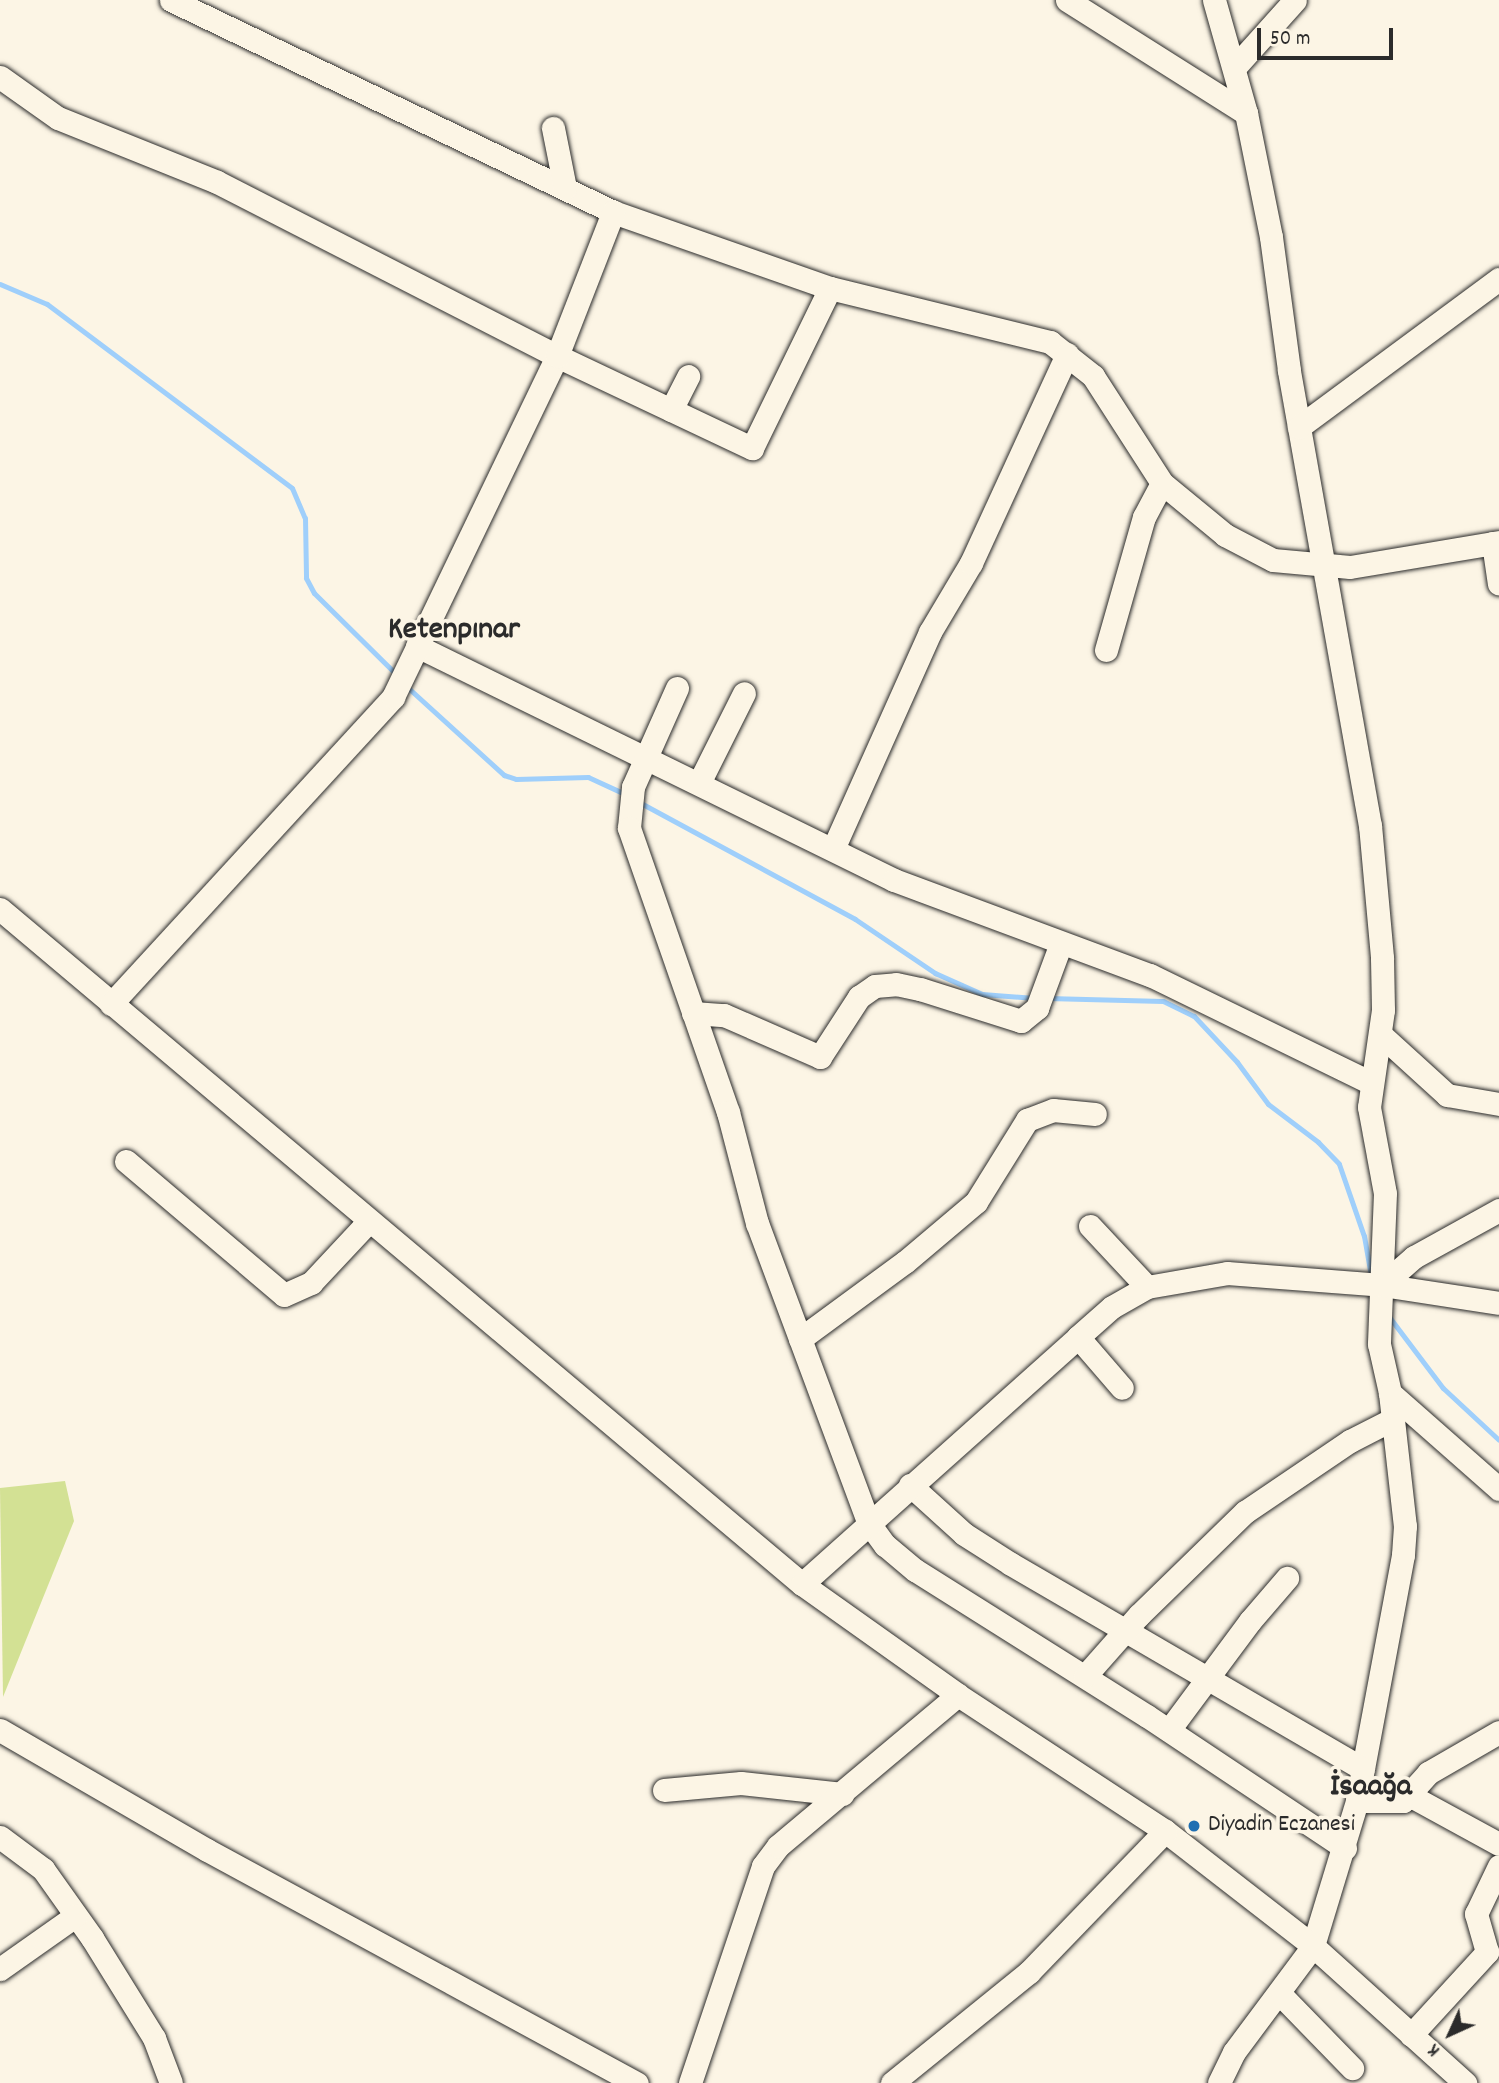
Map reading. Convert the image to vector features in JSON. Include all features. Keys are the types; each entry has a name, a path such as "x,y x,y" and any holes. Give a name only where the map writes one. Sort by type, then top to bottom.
{"street":[{"path":"172,0 613,212 830,288 1029,334 1067,354 1093,376 1162,483 1225,536 1273,560 1323,568 1350,567 1496,542 1499,584"},
{"path":"1067,0 1246,113"},
{"path":"1214,0 1246,113 1271,237 1299,427 1370,825 1382,958 1380,1034 1369,1107 1385,1193 1379,1344 1393,1419 1403,1555 1357,1801 1345,1848 1313,1946 1234,2052 1219,2083"},
{"path":"1234,68 1295,0"},
{"path":"0,77 58,118 217,182 557,356 752,448 830,288"},
{"path":"553,128 565,188"},
{"path":"111,1004 393,697 557,356 613,212"},
{"path":"1299,427 1499,279"},
{"path":"832,849 930,632 971,563 1067,354"},
{"path":"671,410 688,376"},
{"path":"1106,650 1142,525 1162,483"},
{"path":"417,646 646,759 700,781 894,880 1150,975 1371,1083"},
{"path":"677,688 633,787 627,813 728,1112 757,1223 868,1522 885,1545 915,1570 1169,1730 1345,1848"},
{"path":"700,781 744,693"},
{"path":"0,909 368,1222 802,1584 958,1695 1165,1831 1313,1946 1465,2083"},
{"path":"693,1013 723,1015 820,1057 859,996 875,986 896,984 920,989 1021,1021 1040,998 1061,943"},
{"path":"1380,1034 1447,1095 1499,1104"},
{"path":"800,1339 905,1262 975,1202 1027,1120 1053,1110 1096,1114"},
{"path":"126,1161 284,1295 311,1283 368,1222"},
{"path":"1382,1285 1414,1256 1499,1210"},
{"path":"1090,1226 1147,1287"},
{"path":"802,1584 868,1522 1112,1307 1147,1287 1227,1273 1382,1285 1499,1303"},
{"path":"1078,1337 1122,1388"},
{"path":"1390,1393 1499,1489"},
{"path":"1085,1676 1126,1629 1245,1512 1339,1448 1393,1419"},
{"path":"910,1485 964,1534 1363,1769"},
{"path":"1169,1730 1205,1677 1287,1578"},
{"path":"690,2083 763,1866 778,1846 958,1695"},
{"path":"0,1730 207,1850 637,2083"},
{"path":"1357,1801 1394,1804 1409,1795 1447,1760 1499,1732"},
{"path":"664,1790 741,1783 842,1794"},
{"path":"1409,1795 1499,1844"},
{"path":"892,2083 1029,1972 1165,1831"},
{"path":"0,1837 43,1869 154,2038 171,2083"},
{"path":"1410,2035 1487,1952 1476,1914 1499,1866"},
{"path":"0,1969 75,1916"},
{"path":"1279,1993 1352,2068"}],"green space":[{"path":"65,1481 74,1521 3,1697 0,1488"}],"waterway":[{"path":"0,284 47,304 292,488 305,518 306,578 314,593 397,675"},
{"path":"405,685 504,775 516,779 588,777 625,794"},
{"path":"637,801 855,919 935,973 982,994 1034,998"},
{"path":"1047,998 1163,1001 1194,1016 1237,1062 1268,1104 1318,1142 1339,1164 1364,1236 1371,1275"},
{"path":"1390,1318 1443,1388 1499,1440"}],"place":[{"name":"Diyadin Eczanesi","path":"1194,1826"}],"district":[{"name":"Ketenpınar","path":"454,631"},
{"name":"İsaağa","path":"1371,1788"}]}
